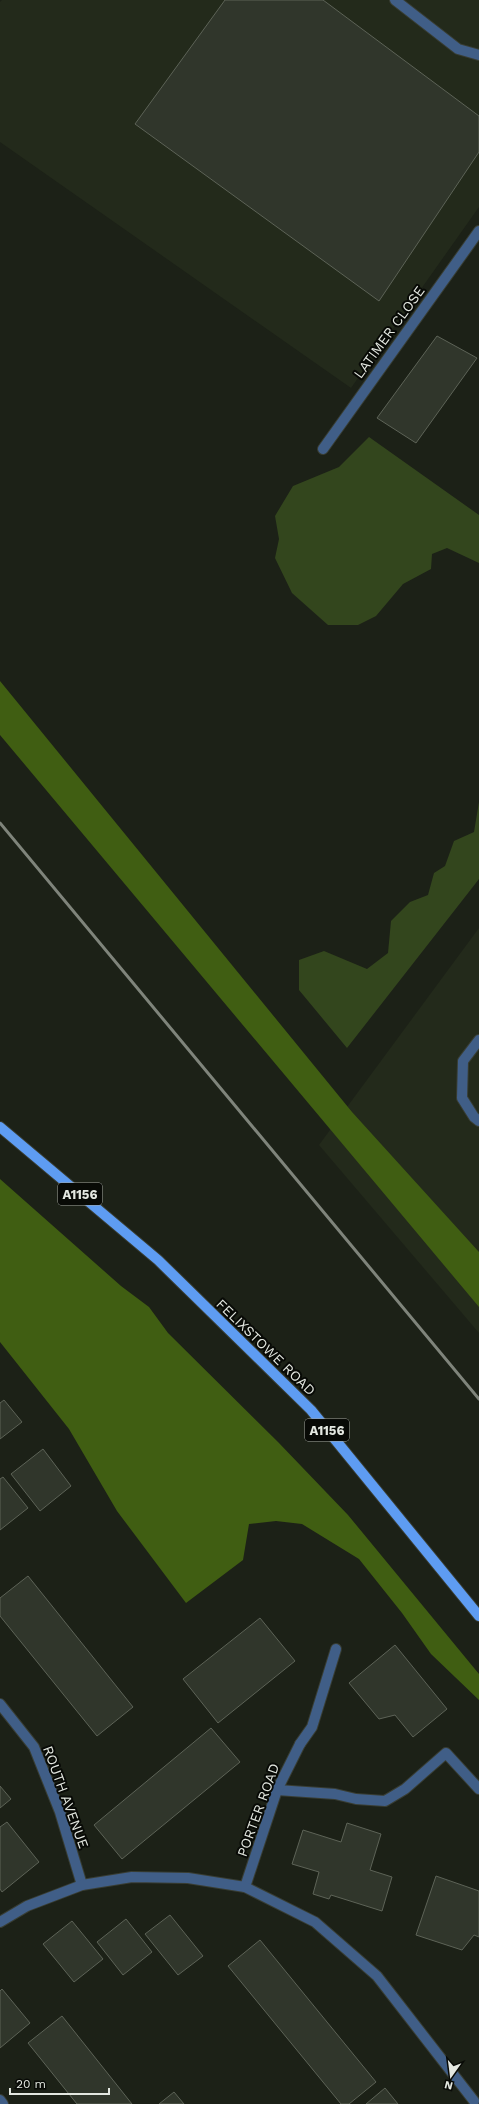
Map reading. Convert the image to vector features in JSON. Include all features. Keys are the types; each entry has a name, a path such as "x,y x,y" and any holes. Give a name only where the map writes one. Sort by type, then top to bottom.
{"main road":[{"name":"FELIXSTOWE ROAD","path":"1,1127 158,1260 311,1410 479,1616"}],"street":[{"path":"395,0 458,49 479,55"},
{"name":"LATIMER CLOSE","path":"322,449 479,231"},
{"path":"479,1040 463,1061 462,1098 474,1117 479,1121"},
{"name":"PORTER ROAD","path":"245,1887 277,1790 300,1744 312,1726 336,1648"},
{"name":"ROUTH AVENUE","path":"0,1704 34,1747 60,1812 82,1885"},
{"path":"277,1790 335,1794 356,1800 385,1801 405,1789 446,1753 479,1789"},
{"path":"0,1922 27,1906 82,1885 132,1877 188,1878 245,1887 315,1922 377,1976 474,2101"},
{"path":"0,2100 4,2104"}],"shaded area":[{"path":"2,0 479,0 479,207 351,388 0,142 0,2"},
{"path":"479,928 479,1333 319,1145"}],"green space":[{"path":"369,437 479,515 479,563 447,548 432,554 431,569 403,584 376,616 358,625 328,625 292,593 275,558 279,539 275,516 293,486 339,467"},
{"path":"0,681 352,1112 479,1252 479,1307 0,735"},
{"path":"479,802 479,879 347,1048 299,990 299,960 324,951 367,969 388,953 391,921 410,902 428,895 434,873 445,866 454,841 474,832"},
{"path":"0,1179 121,1286 149,1307 168,1333 278,1442 348,1515 479,1674 479,1700 431,1654 402,1613 359,1559 302,1524 276,1521 249,1524 243,1560 186,1603 117,1511 69,1429 0,1342"}],"building":[{"path":"225,0 323,0 479,116 479,152 379,301 135,124"},
{"path":"437,336 477,358 416,443 377,418"},
{"path":"4,1400 22,1422 0,1439 0,1403"},
{"path":"43,1449 71,1486 40,1511 11,1474"},
{"path":"3,1477 28,1508 0,1530 0,1479"},
{"path":"28,1576 133,1707 97,1736 0,1616 0,1598"},
{"path":"260,1618 295,1661 218,1723 183,1679"},
{"path":"395,1645 447,1709 413,1737 395,1715 379,1719 349,1683"},
{"path":"211,1728 240,1762 122,1859 94,1825"},
{"path":"0,1786 11,1799 0,1808"},
{"path":"7,1822 39,1862 2,1892 0,1889 0,1827"},
{"path":"347,1823 381,1834 370,1870 392,1877 382,1911 331,1895 329,1899 313,1894 319,1872 292,1864 303,1830 341,1842"},
{"path":"436,1876 479,1891 479,1937 474,1935 462,1950 416,1935"},
{"path":"170,1915 203,1956 178,1975 145,1934"},
{"path":"126,1919 152,1952 123,1975 97,1942"},
{"path":"72,1921 103,1959 74,1982 43,1944"},
{"path":"260,1940 376,2082 349,2104 341,2104 228,1966"},
{"path":"2,1989 30,2023 0,2048 0,1991"},
{"path":"62,2016 132,2104 77,2104 28,2043"},
{"path":"385,2088 398,2104 366,2104"},
{"path":"174,2092 184,2104 159,2104"}],"railway":[{"path":"0,823 479,1399"}]}
